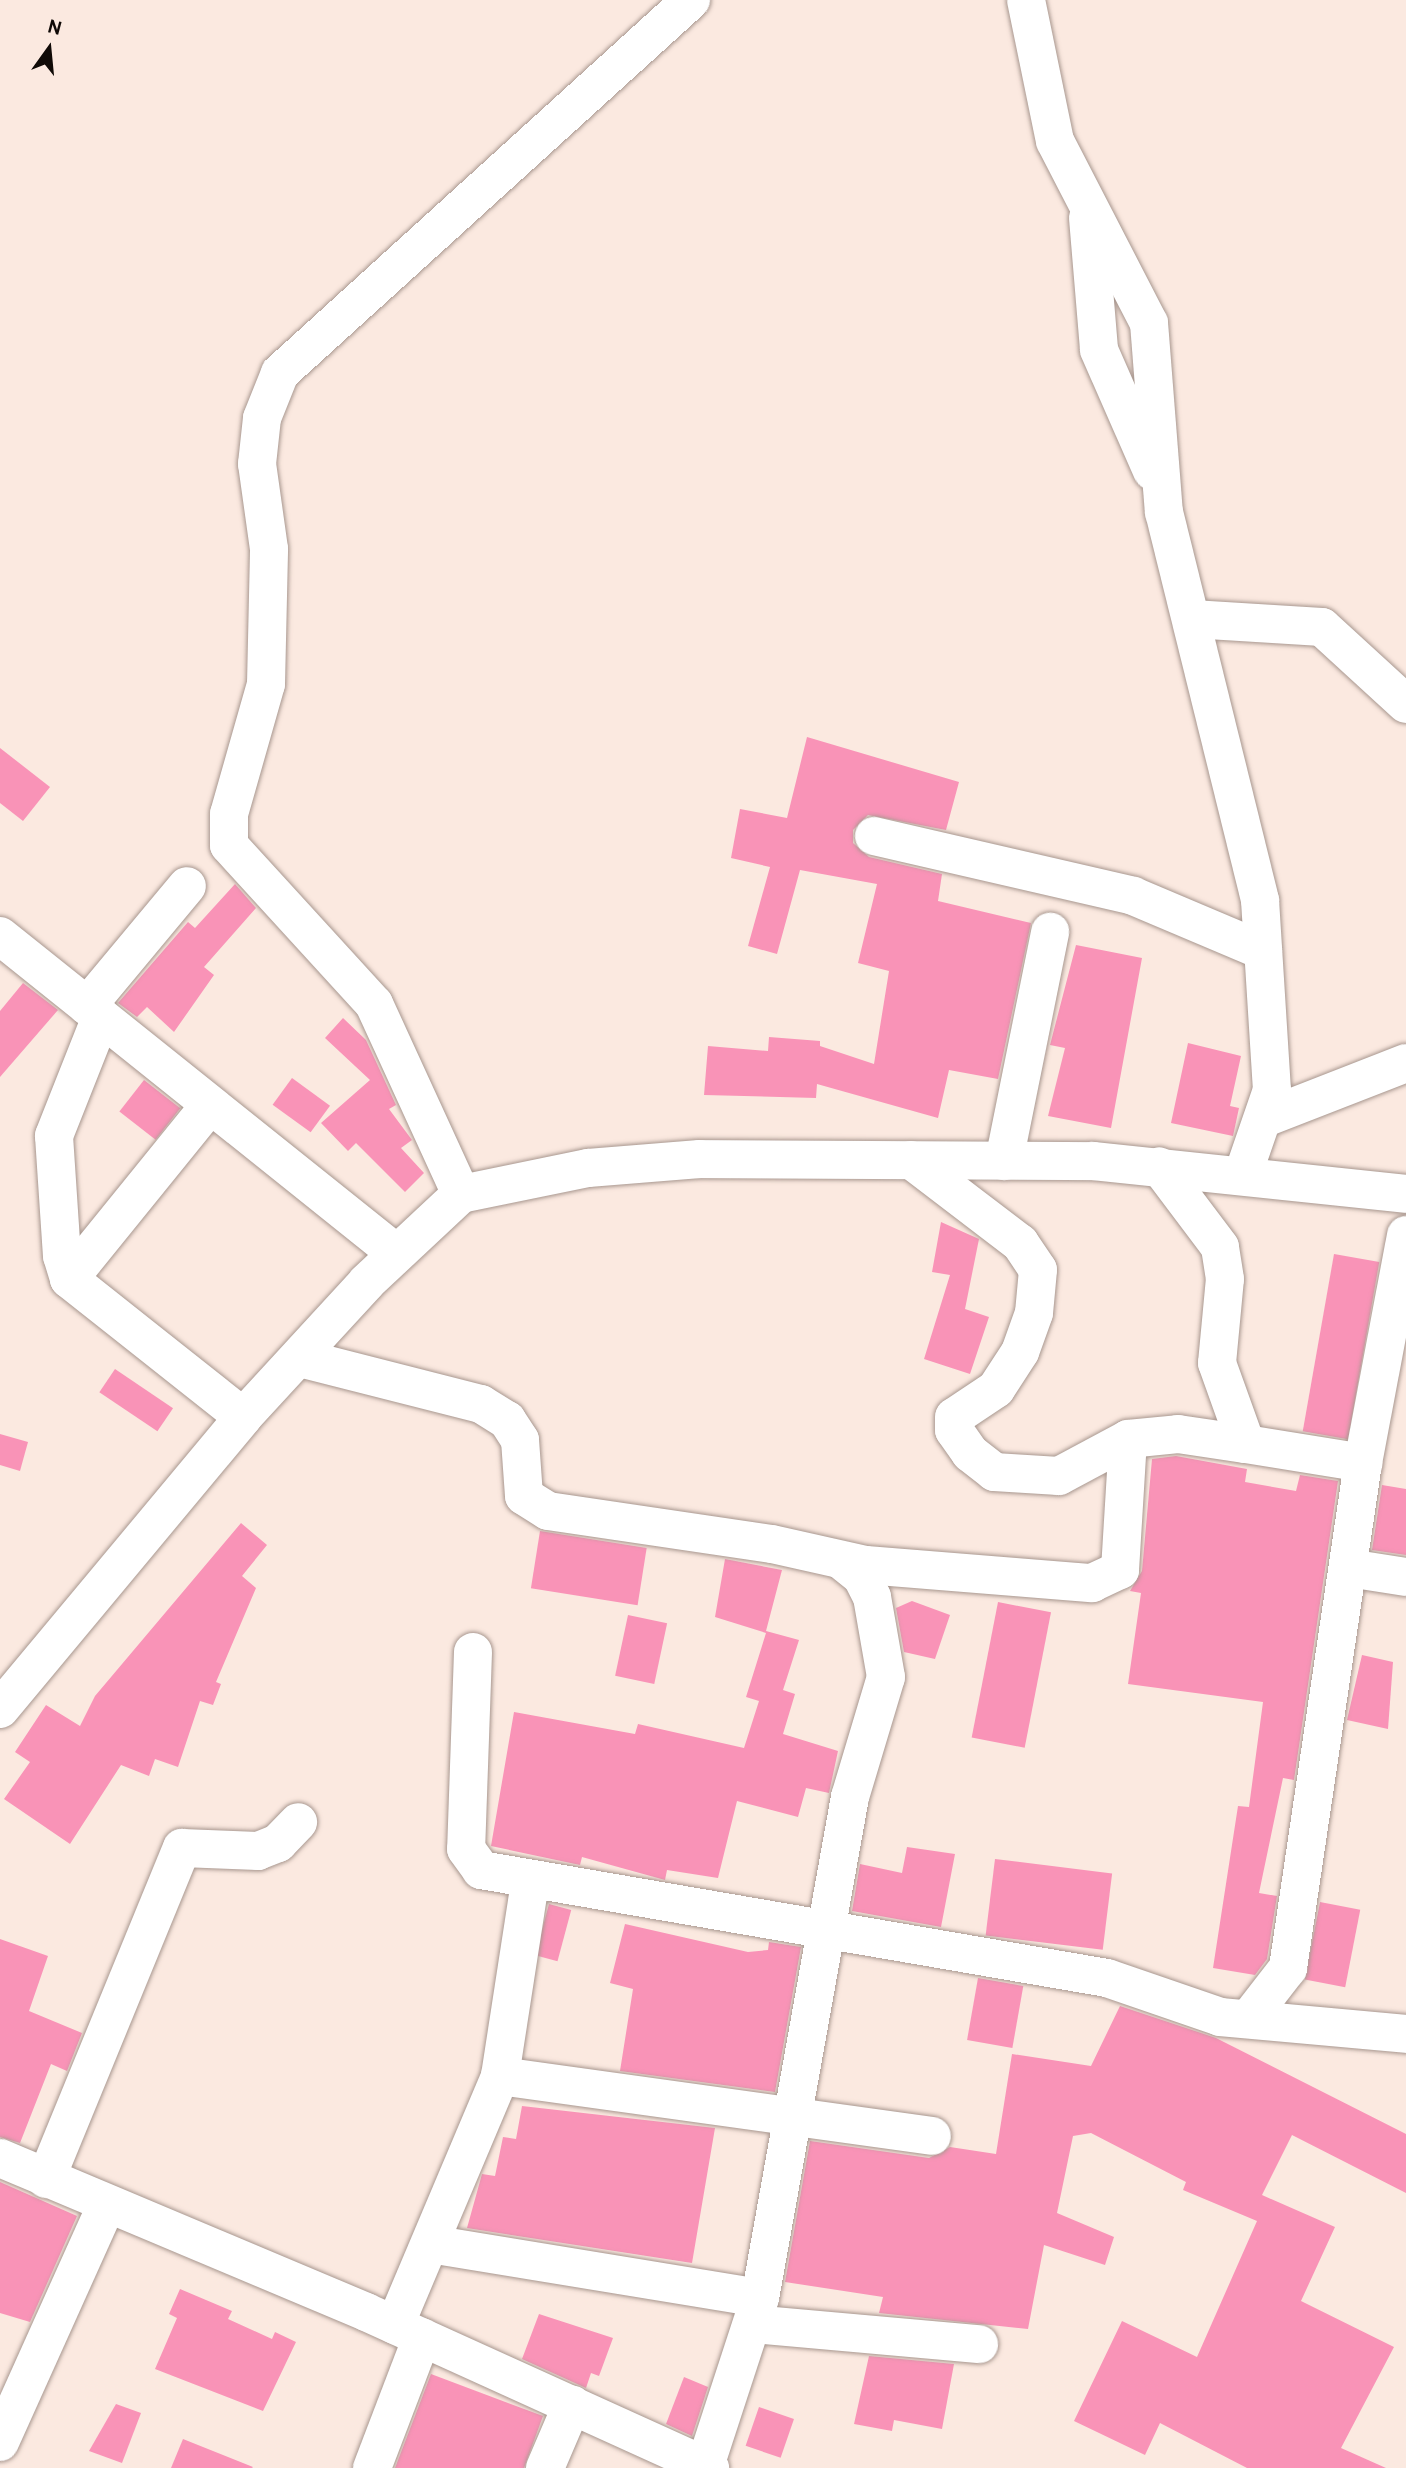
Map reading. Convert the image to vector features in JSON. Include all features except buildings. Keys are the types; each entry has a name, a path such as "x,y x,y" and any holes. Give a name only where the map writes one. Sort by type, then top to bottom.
{"street":[{"path":"461,1194 373,1004 229,845 229,814 266,684 269,549 257,464 262,418 280,373 691,0"},
{"path":"1026,0 1051,129 1149,323 1160,488 1256,883 1272,1075 1265,1118 1243,1174"},
{"path":"1088,205 1099,350 1160,488"},
{"path":"1192,620 1322,627 1406,704"},
{"path":"874,836 1133,896 1263,951"},
{"path":"187,886 94,1012 54,1136 62,1256 69,1279 243,1417"},
{"path":"1004,1161 1050,932"},
{"path":"0,936 396,1253"},
{"path":"1265,1118 1406,1063"},
{"path":"69,1279 210,1105"},
{"path":"0,1709 243,1417 396,1253 461,1194 602,1167 700,1160 911,1160 1159,1167 1243,1174 1406,1194"},
{"path":"911,1160 1020,1243 1038,1270 1034,1313 1020,1352 996,1389 954,1418 954,1430 970,1453 994,1472 1059,1476 1128,1439 1178,1434 1363,1463"},
{"path":"1159,1167 1220,1247 1225,1279 1217,1363 1246,1444"},
{"path":"1250,2017 1288,1968 1363,1463 1406,1235"},
{"path":"300,1358 481,1404 507,1420 520,1440 524,1496 548,1511 772,1544 842,1561 1077,1585 1107,1578 1120,1570 1128,1439"},
{"path":"0,2158 409,2331 708,2467 756,2311 850,1797 886,1677 872,1597 862,1577 842,1561"},
{"path":"1348,1568 1406,1577"},
{"path":"473,1652 466,1849 481,1870 530,1882 1107,1978 1220,2017 1250,2017 1406,2034"},
{"path":"46,2179 182,1848 258,1850 278,1843 299,1822"},
{"path":"372,2468 430,2244 500,2076 530,1882"},
{"path":"500,2076 932,2136"},
{"path":"0,2442 107,2204"},
{"path":"430,2244 756,2311 979,2344"},
{"path":"545,2468 572,2405"}]}
